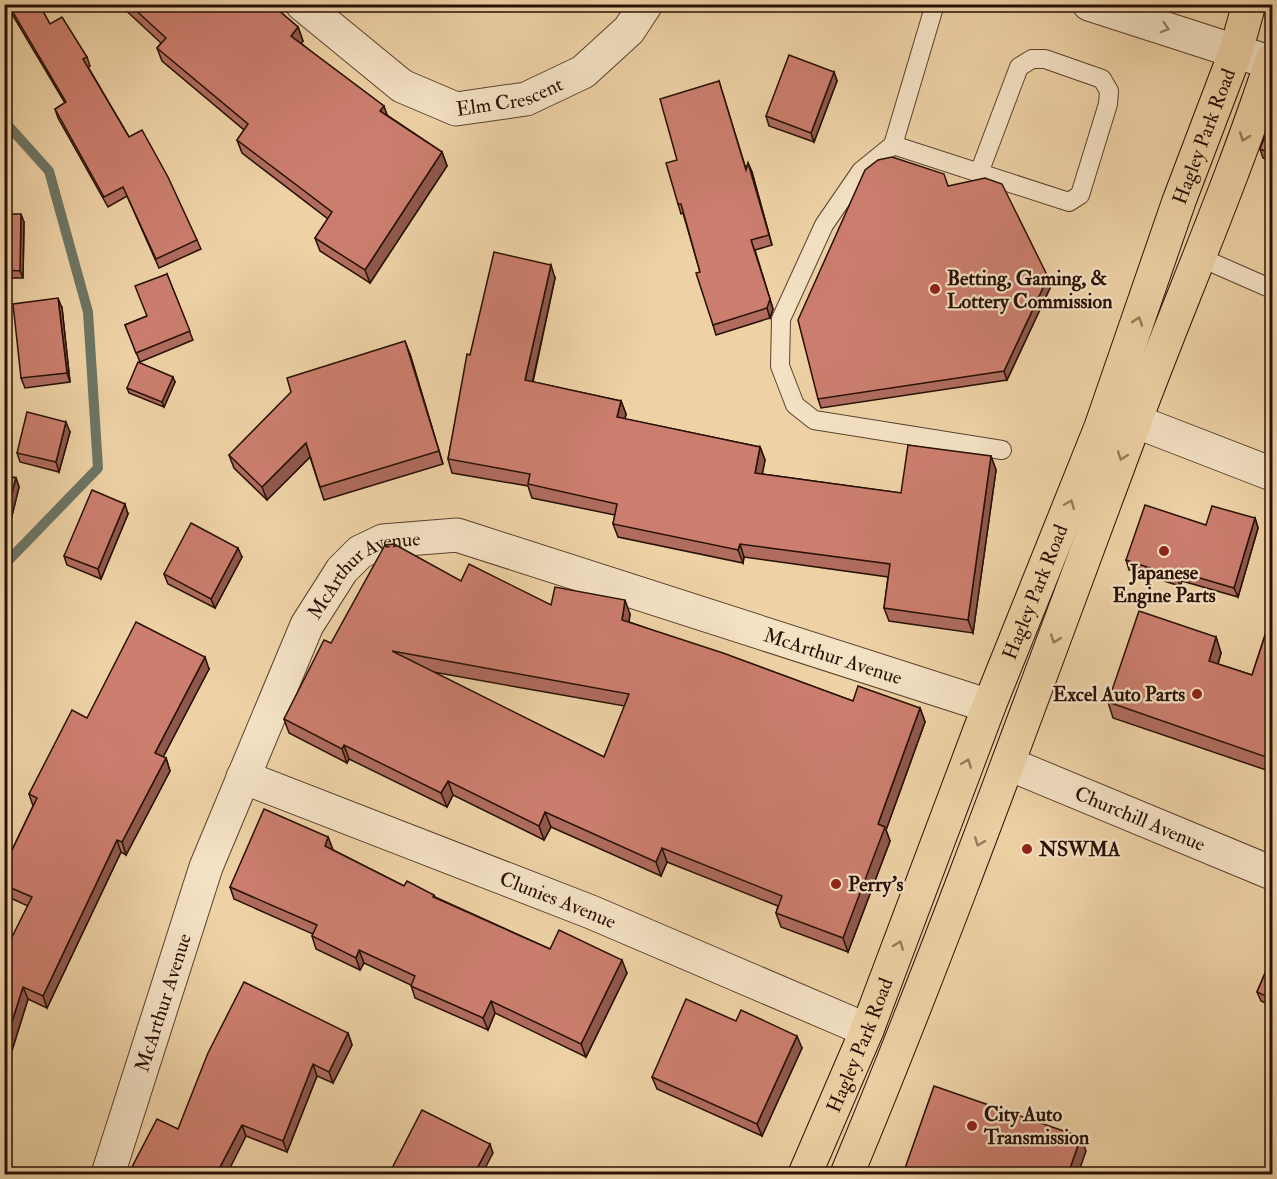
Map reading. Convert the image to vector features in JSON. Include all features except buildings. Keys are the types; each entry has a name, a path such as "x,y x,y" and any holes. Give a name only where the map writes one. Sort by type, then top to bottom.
{"main road":[{"name":"Hagley Park Road","path":"805,1174 867,1030 989,706 1101,427 1179,201 1236,51 1249,4"},
{"name":"Hagley Park Road","path":"847,1174 901,1044 1009,764 1135,421 1272,62"}],"street":[{"name":"Elm Crescent","path":"302,4 402,86 456,109 526,99 583,72 630,30 646,4"},
{"path":"1089,4 1272,62"},
{"path":"1135,421 1272,474"},
{"name":"McArthur Avenue","path":"108,1174 206,867 307,625 342,570 360,552 383,541 457,535 989,706"},
{"name":"Churchill Avenue","path":"1009,764 1272,873"},
{"name":"Clunies Avenue","path":"243,777 591,912 867,1030"}],"lane":[{"path":"935,4 892,145 861,171 824,225 781,319 780,366 795,405 814,420 1002,450"},
{"path":"892,145 979,173 1070,202 1080,195 1108,104 1109,91 1102,79 1045,59 1032,59 1019,67 979,173"},
{"path":"1199,257 1272,289"}],"waterway":[{"path":"4,121 49,171 88,312 98,468 4,565"}],"place":[{"name":"Betting, Gaming, & Lottery Commission","path":"935,289"},
{"name":"Japanese Engine Parts","path":"1164,551"},
{"name":"Excel Auto Parts","path":"1197,694"},
{"name":"NSWMA","path":"1027,849"},
{"name":"Perry's","path":"836,884"},
{"name":"City Auto Transmission","path":"972,1126"}]}
